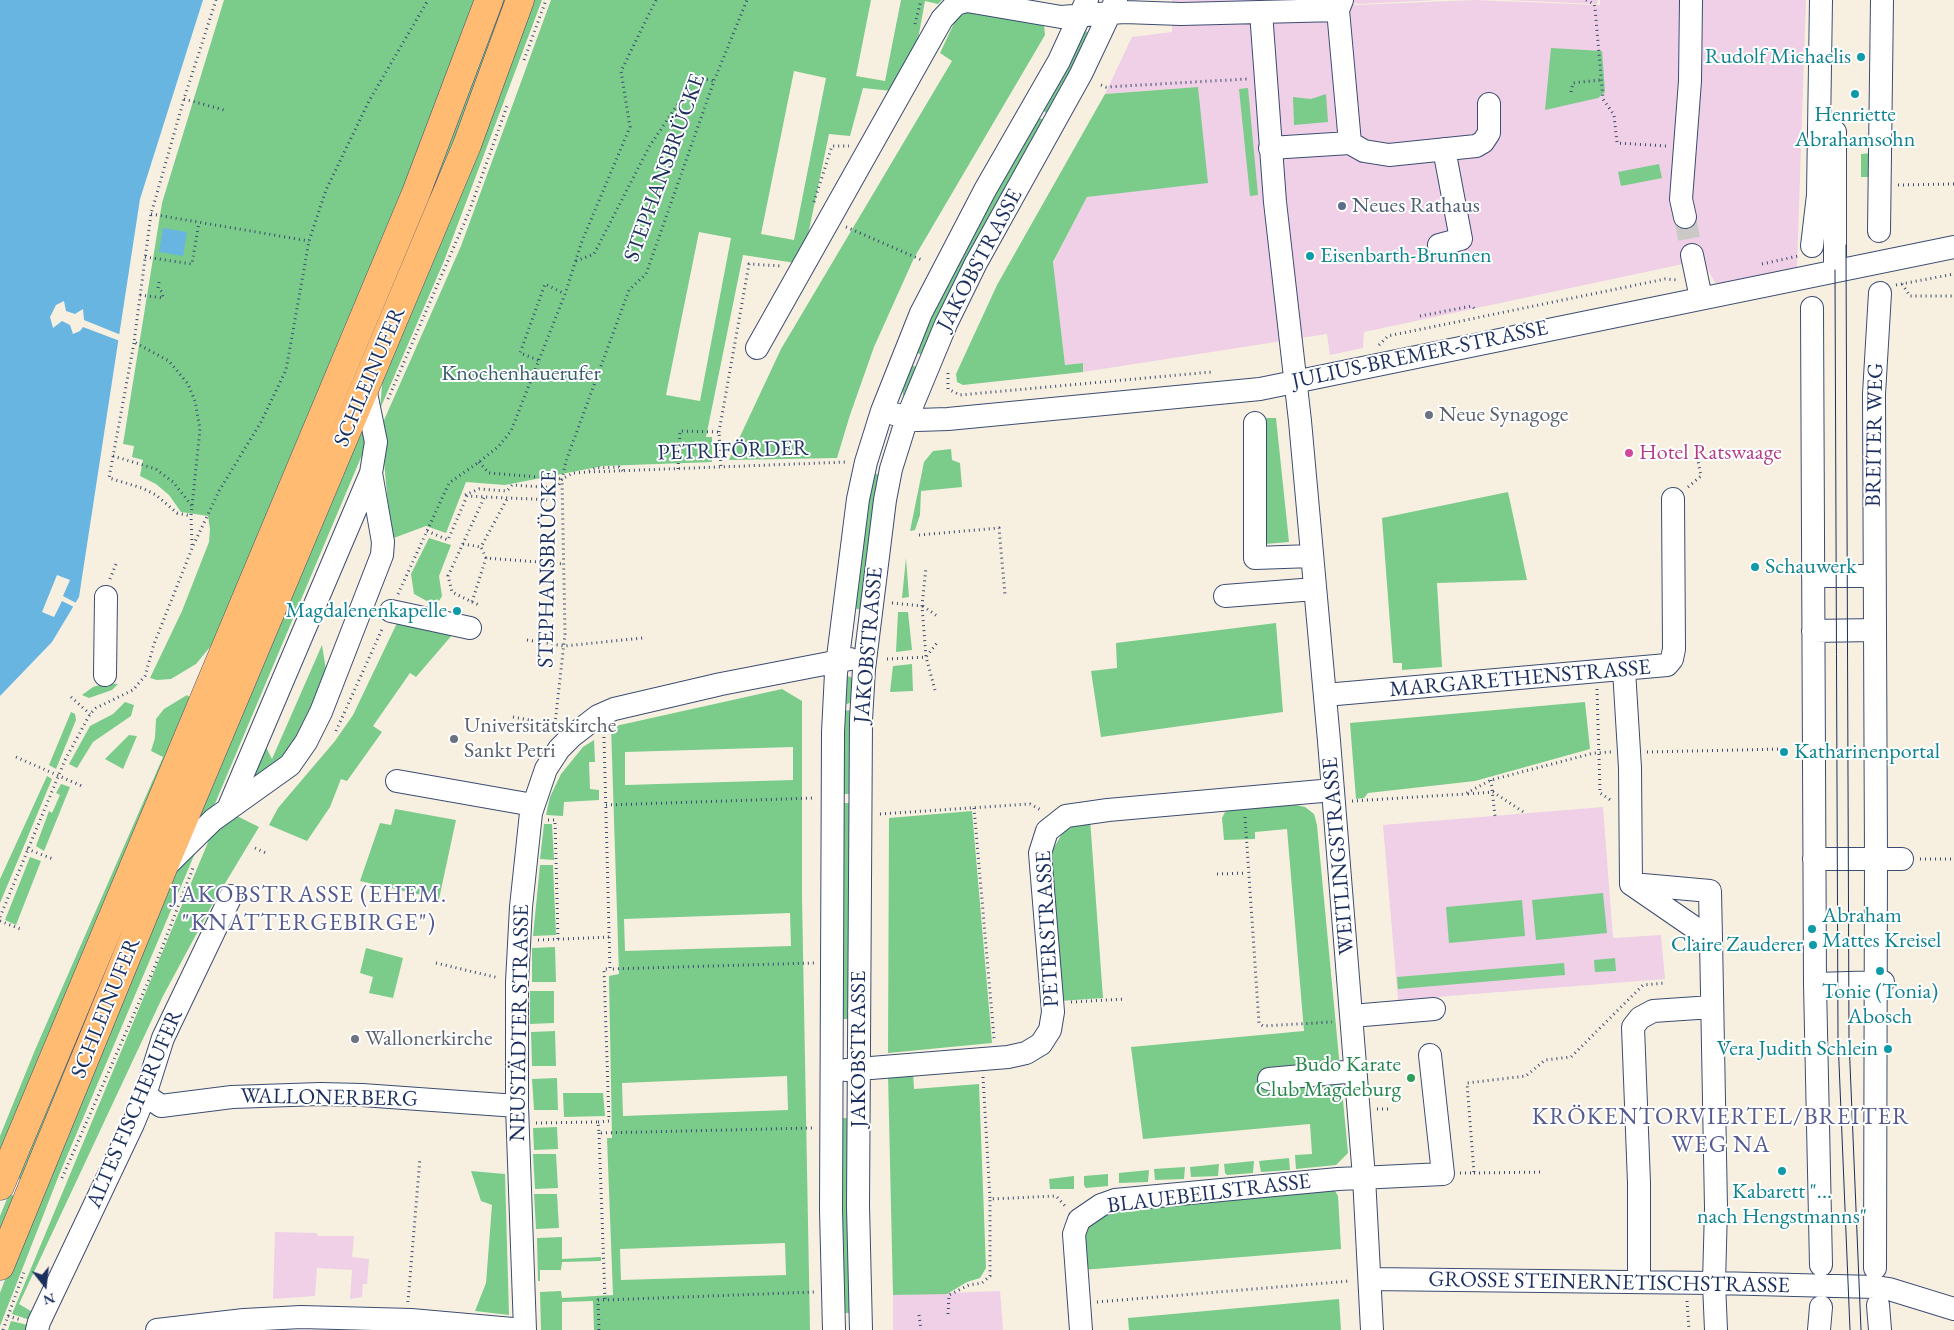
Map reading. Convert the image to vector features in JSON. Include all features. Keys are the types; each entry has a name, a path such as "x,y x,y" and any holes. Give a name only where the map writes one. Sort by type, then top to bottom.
{"main road":[{"name":"SCHLEINUFER","path":"0,1186 416,193 489,0"},
{"name":"SCHLEINUFER","path":"0,1266 163,868 214,751 467,145 520,0"}],"street":[{"path":"1685,217 1681,199 1690,81 1689,37 1691,0"},
{"path":"1812,246 1819,189 1820,0"},
{"path":"1879,231 1882,0"},
{"path":"757,348 946,12 953,6 965,1 1061,17 1083,8 1114,6 1260,12 1340,5 1350,142"},
{"name":"JAKOBSTRASSE","path":"861,1330 858,1215 861,720 876,657 885,500 891,469 907,418 928,364 962,290 1082,74 1114,6"},
{"name":"JAKOBSTRASSE","path":"834,1330 831,1218 833,732 837,661 858,499 866,462 882,411 903,354 940,272 1059,61 1083,8"},
{"name":"WEITLINGSTRASSE","path":"1260,12 1270,148 1296,382 1325,696 1364,1177 1372,1330"},
{"path":"1270,148 1350,142 1364,151 1378,154 1476,146 1484,142 1489,131 1489,104"},
{"path":"1836,132 1841,269"},
{"path":"1439,245 1461,239 1444,149"},
{"path":"1841,269 1846,244"},
{"name":"JULIUS-BREMER-STRASSE","path":"882,411 918,420 948,419 1260,388 1954,247"},
{"path":"1692,255 1701,298"},
{"name":"BREITER WEG","path":"1875,1268 1879,982 1876,860 1878,697 1874,576 1874,394 1884,290"},
{"path":"1812,308 1815,984 1821,1265"},
{"path":"227,810 371,473 376,442 366,388"},
{"path":"1255,423 1254,558 1312,556"},
{"path":"163,868 213,820 290,765 318,720 382,555 382,542 371,473"},
{"name":"MARGARETHENSTRASSE","path":"1325,696 1462,676 1597,672 1663,667 1674,656 1674,499"},
{"path":"1813,576 1874,576"},
{"path":"105,675 108,589"},
{"path":"1226,596 1315,590"},
{"path":"391,611 470,628"},
{"path":"1813,631 1875,630"},
{"name":"NEUSTÄDTER STRASSE","path":"525,1330 517,1115 517,982 531,813 542,779 552,759 572,736 598,716 630,704 837,661 876,657"},
{"path":"1624,670 1629,752 1624,800 1631,884"},
{"path":"210,686 218,700 206,730 214,751"},
{"path":"397,781 531,813"},
{"name":"PETERSTRASSE","path":"832,1070 860,1070 989,1060 1021,1054 1036,1048 1048,1035 1052,1023 1040,854 1047,831 1058,821 1073,814 1244,797 1333,796"},
{"path":"1814,860 1902,859"},
{"path":"1631,884 1711,940"},
{"path":"1631,884 1710,891 1716,1208 1714,1283 1716,1330"},
{"name":"ALTES FISCHERUFER","path":"38,1326 145,1095 163,1038 232,896"},
{"path":"1815,984 1879,982"},
{"path":"1639,1282 1639,1182 1633,1027 1640,1018 1654,1011 1712,1007"},
{"path":"1352,1019 1434,1009"},
{"path":"1430,1055 1457,1173"},
{"path":"1269,1079 1356,1071"},
{"name":"WALLONERBERG","path":"145,1095 161,1106 263,1094 341,1094 396,1097 517,1115"},
{"path":"1448,1099 1457,1173"},
{"name":"BLAUEBEILSTRASSE","path":"1082,1330 1074,1231 1079,1220 1096,1207 1115,1200 1364,1177 1457,1173"},
{"name":"GROSSE STEINERNETISCHSTRASSE","path":"1370,1280 1847,1286 1889,1289 1954,1309"},
{"path":"1878,1305 1880,1330"},
{"path":"1819,1330 1820,1307"},
{"path":"157,1330 244,1320 340,1324 406,1320 525,1330"}],"path":[{"path":"191,516 177,513 156,495 142,488 109,478 134,342 151,214 184,99 216,0"},
{"path":"23,930 0,919 65,760 90,714 139,685 145,676 154,644 192,546 219,491 261,422 286,370 309,241 326,190 350,138 428,0"},
{"path":"330,738 347,708 449,482 499,446 511,431 565,294 582,241 630,127 621,71 656,0"},
{"name":"STEPHANSBRÜCKE","path":"513,717 555,724 564,646 562,479 566,460 629,290 646,274 714,80 747,0"},
{"path":"1586,0 1594,4 1595,8 1603,99 1614,115 1617,143 1685,147"},
{"path":"576,261 594,254 649,147 696,77 714,80"},
{"path":"1101,85 1106,88 1252,79"},
{"path":"1571,92 1573,83 1600,80"},
{"path":"184,99 224,110"},
{"path":"1880,185 1954,184"},
{"path":"151,214 309,241"},
{"path":"831,217 853,231 922,260"},
{"path":"145,257 192,264 199,222"},
{"path":"1884,290 1902,284 1954,274"},
{"name":"JULIUS-BREMER-STRASSE","path":"1388,336 1665,279 1682,281"},
{"path":"140,295 163,298 162,292 158,288 159,282"},
{"path":"538,360 520,353 545,284 565,294"},
{"path":"1902,284 1910,296 1954,296"},
{"path":"1420,316 1472,306 1477,311"},
{"path":"134,342 169,361 188,384 196,401 200,429 191,516 192,546"},
{"path":"948,372 948,389 960,395 1219,371"},
{"path":"678,469 680,431 719,432 721,467"},
{"path":"1674,499 1701,476 1696,451"},
{"path":"113,456 156,469 173,482 192,506"},
{"path":"466,496 551,500 562,479 489,473 479,462"},
{"name":"PETRIFÖRDER","path":"562,479 573,474 588,472 844,463"},
{"path":"428,531 448,540 466,496 479,489 507,491 512,485 557,488"},
{"path":"478,605 452,592 448,576 484,498"},
{"path":"481,547 507,499"},
{"path":"919,535 999,528 1005,595"},
{"path":"463,544 481,547"},
{"path":"472,602 486,558 481,547"},
{"path":"486,558 564,564"},
{"path":"108,589 116,564"},
{"path":"926,567 922,606 926,657 935,690"},
{"path":"892,603 922,606 937,616"},
{"path":"527,640 564,646 643,638"},
{"path":"926,657 937,643"},
{"path":"876,657 926,657"},
{"path":"1597,672 1600,793 1624,800"},
{"path":"71,697 90,714"},
{"path":"598,716 604,731 610,969"},
{"path":"1465,794 1490,780 1599,752 1783,749"},
{"path":"16,757 82,786"},
{"path":"1490,780 1495,816"},
{"path":"1333,796 1493,792 1525,813"},
{"path":"1244,797 1247,873 1259,1023 1263,1026 1352,1019"},
{"path":"606,804 811,798"},
{"path":"882,815 1030,804 1058,821"},
{"path":"948,1314 949,1295 966,1286 982,1283 990,1276 989,1060 974,808"},
{"path":"531,813 554,820 558,939"},
{"path":"255,848 266,853"},
{"path":"27,849 53,859"},
{"path":"1902,859 1954,859"},
{"path":"1217,874 1247,873"},
{"path":"519,940 610,937"},
{"path":"517,1115 598,1122 609,1121 604,969 832,962"},
{"path":"436,963 517,982"},
{"path":"1544,1172 1457,1173 1467,1083 1526,1076 1545,1060 1571,1057 1643,985 1665,982"},
{"name":"PETERSTRASSE","path":"1066,1002 1125,999"},
{"path":"1384,1109 1391,1108"},
{"path":"598,1122 605,1300"},
{"path":"599,1133 812,1128"},
{"path":"406,1320 420,1158"},
{"path":"990,1199 1056,1196 1079,1220"},
{"path":"1079,1303 1370,1280"},
{"path":"599,1330 598,1300 814,1292"},
{"path":"1687,1303 1689,1330"},
{"path":"920,1315 921,1330"}],"shaded area":[{"path":"1172,0 1342,0 1356,5 1474,0 1600,5 1600,0 1806,0 1797,267 1716,284 1702,260 1364,332 1363,348 1330,355 1327,334 1083,372 1083,363 1065,365 1053,263 1087,197 1094,196 1198,87 1105,94 1132,37 1172,32"},
{"path":"1347,0 1438,0 1357,4"},
{"path":"1506,0 1598,0 1597,4"},
{"path":"1603,807 1613,938 1661,935 1665,979 1398,1000 1383,825"},
{"path":"275,1232 317,1233 318,1236 354,1236 352,1257 369,1259 367,1284 363,1284 362,1297 350,1299 352,1270 317,1268 315,1296 273,1299"},
{"path":"1000,1291 1003,1330 893,1330 893,1295"}],"green space":[{"path":"224,0 479,0 451,73 219,633 196,664 171,679 157,680 150,678 182,611 209,542 210,529 208,516 181,512 169,495 156,484 140,476 143,460 132,457 134,446 123,444 162,203"},
{"path":"501,0 508,0 476,87 227,690 220,688"},
{"path":"531,0 542,0 444,261 380,409 383,374"},
{"name":"Knochenhauerufer","path":"551,0 871,0 856,76 885,81 901,0 942,0 938,4 925,1 918,39 892,91 863,88 850,136 829,134 802,264 743,255 706,437 712,437 712,462 603,466 505,485 466,482 446,533 426,526 391,539 381,427 461,246","holes":["794,71 826,78 794,240 761,234","699,232 731,238 700,401 666,395"]},
{"path":"967,12 1044,25 1045,35 914,258 874,347 837,458 729,460 781,349 952,61 940,53 956,19"},
{"path":"1086,31 1090,34 1048,114 1042,110"},
{"path":"1551,48 1602,51 1605,92 1598,98 1545,110"},
{"path":"1198,87 1208,183 1087,197 1053,262 1065,365 1083,363 1083,372 963,385 957,382 956,374 997,285 1105,94"},
{"path":"1248,88 1258,195 1250,196 1239,89"},
{"path":"1326,94 1328,122 1294,125 1293,97 1311,99"},
{"path":"1038,117 1045,121 922,355 915,352 956,262"},
{"path":"1872,153 1872,177 1861,177 1861,154"},
{"path":"1659,164 1662,178 1621,186 1618,172"},
{"path":"909,364 916,367 903,397 902,382"},
{"path":"1266,418 1276,418 1289,542 1265,544"},
{"path":"363,422 370,436 211,813 204,820 197,818"},
{"path":"951,449 952,460 960,463 962,487 921,491 920,515 915,530 910,531 924,462 933,451"},
{"path":"872,473 881,475 862,610 853,608"},
{"path":"1508,492 1527,580 1437,583 1442,667 1402,670 1402,663 1393,663 1382,518"},
{"path":"429,538 451,545 439,576 442,596 436,606 414,594 411,574"},
{"path":"906,558 909,597 902,598"},
{"path":"898,612 908,612 912,650 896,652"},
{"path":"397,623 453,634 416,677 410,673 373,726 382,732 347,781 341,779 330,807 307,841 269,825 278,808 335,741 353,715"},
{"path":"1276,623 1283,712 1101,737 1091,671 1117,668 1116,643"},
{"path":"322,645 327,676 303,737 280,762 252,784 248,780 263,741 272,759"},
{"path":"912,664 913,691 890,692 893,666"},
{"path":"847,676 854,678 853,702 847,704 845,703"},
{"path":"106,683 118,684 112,690 89,698 82,695 93,687"},
{"path":"782,689 802,701 802,898 810,1330 594,1330 593,1301 562,1302 562,1330 541,1330 540,1292 561,1291 562,1298 613,1295 607,1138 612,1138 609,976 619,974 611,727","holes":["793,747 793,780 625,785 625,752","790,913 791,946 625,951 624,919","787,1076 788,1110 623,1116 622,1083","785,1243 786,1275 621,1280 620,1249"]},
{"path":"187,695 192,699 0,1157 0,1136 35,1050 163,757 151,751 155,738 156,719 164,709"},
{"path":"125,702 134,705 131,716 93,742 77,768 69,764 90,726 113,714"},
{"path":"1585,702 1590,749 1475,781 1368,793 1364,798 1356,799 1350,723"},
{"path":"851,710 851,794 841,794 843,711"},
{"path":"71,712 75,714 76,720 56,769 49,765"},
{"path":"129,735 137,736 123,769 105,759"},
{"path":"594,740 595,762 589,762 590,789 599,790 599,800 564,802 563,816 546,815 550,797 561,774 583,747"},
{"path":"47,776 52,779 0,903 0,879"},
{"path":"61,784 70,787 44,851 36,846 49,811 52,813 60,795 56,793"},
{"path":"842,803 850,803 849,1019 842,1019"},
{"path":"1296,805 1305,807 1314,814 1317,825 1348,1153 1336,1165 1296,1169 1295,1155 1312,1154 1310,1124 1143,1139 1131,1047 1304,1031 1287,829 1255,832 1255,839 1224,840 1222,818 1225,812 1232,809"},
{"path":"395,809 456,820 439,899 360,881 380,823 391,825"},
{"path":"972,811 992,1043 888,1053 889,818"},
{"path":"237,816 259,827 212,905 163,996 19,1304 34,1313 30,1320 12,1314 211,835"},
{"path":"1090,819 1103,998 1060,1001 1051,853 1064,830"},
{"path":"544,824 552,824 554,860 540,859"},
{"path":"201,839 59,1175 0,1326 0,1293 16,1251 173,876"},
{"path":"30,857 41,861 16,925 5,920"},
{"path":"540,865 553,865 556,935 533,936"},
{"path":"142,874 149,876 21,1179 16,1179"},
{"path":"1603,893 1607,933 1536,940 1532,900"},
{"path":"1522,900 1525,936 1449,943 1446,907"},
{"path":"555,947 556,982 532,982 532,948"},
{"path":"366,948 403,958 393,998 369,993 373,977 360,973"},
{"path":"1615,958 1616,971 1595,972 1594,960"},
{"path":"1564,963 1565,975 1398,989 1397,977"},
{"path":"530,991 554,991 554,1023 530,1024"},
{"path":"555,1031 556,1066 532,1066 531,1032"},
{"path":"913,1072 914,1089 979,1084 986,1268 980,1278 967,1282 947,1294 893,1295 888,1074"},
{"path":"557,1078 558,1110 534,1110 532,1079"},
{"path":"563,1093 603,1093 605,1116 564,1117"},
{"path":"841,1118 848,1118 850,1313 842,1313"},
{"path":"557,1127 558,1149 534,1150 533,1128"},
{"path":"533,1154 556,1154 558,1188 535,1189"},
{"path":"1289,1158 1290,1170 1261,1172 1259,1161"},
{"path":"1254,1161 1253,1173 1227,1175 1225,1173 1224,1164"},
{"path":"1219,1164 1218,1176 1191,1177 1190,1167"},
{"path":"1185,1167 1184,1179 1155,1180 1154,1169"},
{"path":"1149,1170 1148,1182 1119,1183 1119,1173"},
{"path":"471,1171 505,1174 509,1315 475,1311 486,1283 492,1205 481,1201"},
{"path":"1108,1174 1108,1186 1086,1188 1084,1185 1084,1176"},
{"path":"1074,1176 1074,1189 1050,1189 1049,1179"},
{"path":"1335,1191 1338,1196 1341,1249 1082,1270 1081,1248 1088,1226 1097,1219 1114,1211"},
{"path":"9,1194 14,1196 0,1234 0,1216"},
{"path":"534,1194 557,1194 559,1228 536,1229"},
{"path":"562,1237 562,1259 601,1257 601,1261 562,1262 561,1270 540,1270 540,1281 538,1281 537,1238"},
{"path":"1339,1299 1341,1330 1129,1330 1128,1318"},
{"path":"11,1321 28,1325 28,1330 8,1330"}],"water":[{"path":"0,0 203,0 140,199 79,597 52,642 0,696"},
{"path":"163,228 187,232 183,256 159,252"}],"pier":[{"path":"64,301 66,311 75,314 83,309 84,320 121,335 120,341 83,327 80,331 73,334 70,325 62,321 53,328 50,317 56,305"},
{"path":"57,575 70,580 63,596 78,604 76,608 62,601 54,617 42,612"}],"tunnel":[{"path":"1685,217 1692,255"}],"tram line":[{"path":"1846,245 1849,1040 1861,1330"},
{"path":"1835,270 1838,1039 1850,1330"}],"place":[{"name":"Rudolf Michaelis","path":"1861,57"},
{"name":"Henriette Abrahamsohn","path":"1855,94"},
{"name":"Neues Rathaus","path":"1342,206"},
{"name":"Eisenbarth-Brunnen","path":"1310,256"},
{"name":"Neue Synagoge","path":"1429,415"},
{"name":"Hotel Ratswaage","path":"1629,453"},
{"name":"Schauwerk","path":"1755,567"},
{"name":"Magdalenenkapelle","path":"457,611"},
{"name":"Universitätskirche Sankt Petri","path":"454,739"},
{"name":"Katharinenportal","path":"1784,752"},
{"name":"Abraham Mattes Kreisel","path":"1812,929"},
{"name":"Claire Zauderer","path":"1813,945"},
{"name":"Tonie (Tonia) Abosch","path":"1880,971"},
{"name":"Wallonerkirche","path":"355,1039"},
{"name":"Vera Judith Schlein","path":"1888,1049"},
{"name":"Budo Karate Club Magdeburg","path":"1411,1078"},
{"name":"Kabarett \"... nach Hengstmanns\"","path":"1782,1171"}],"district":[{"name":"JAKOBSTRASSE (EHEM. \"KNATTERGEBIRGE\")","path":"309,909"},
{"name":"KRÖKENTORVIERTEL/BREITER WEG NA","path":"1721,1131"}]}
